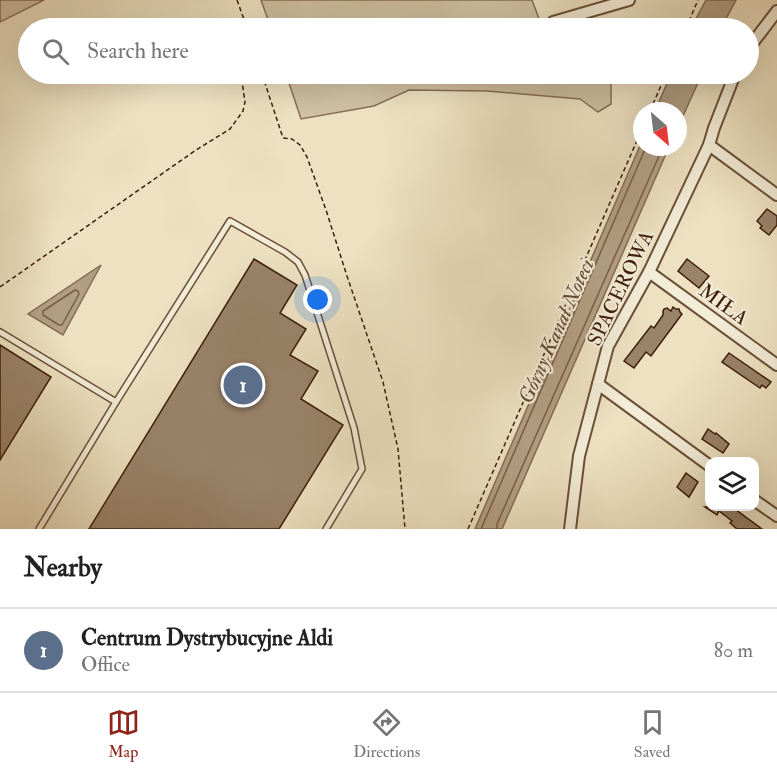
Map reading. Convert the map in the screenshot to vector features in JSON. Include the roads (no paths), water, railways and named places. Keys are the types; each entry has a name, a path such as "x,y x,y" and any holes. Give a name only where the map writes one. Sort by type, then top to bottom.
{"street":[{"path":"567,18 629,0"},
{"path":"759,35 777,11"},
{"name":"SPACEROWA","path":"570,529 579,456 608,346 649,272 709,145 731,84"},
{"path":"709,145 777,195"},
{"name":"MIŁA","path":"649,272 777,365"},
{"path":"598,384 705,462"},
{"path":"759,503 777,516"}],"lane":[{"path":"39,529 230,221 285,252 298,262 305,275 354,428 362,469 326,529"},
{"path":"0,332 116,402"}],"water":[{"path":"706,0 736,0 726,18 696,18"},
{"path":"667,84 697,84 687,107 687,102 659,102"},
{"path":"636,156 665,156 502,529 475,529"},
{"path":"101,265 63,335 28,314"}],"place":[{"name":"Centrum Dystrybucyjne Aldi","path":"243,385"}],"water label":[{"name":"Górny Kanał Noteci","path":"556,331"}]}
